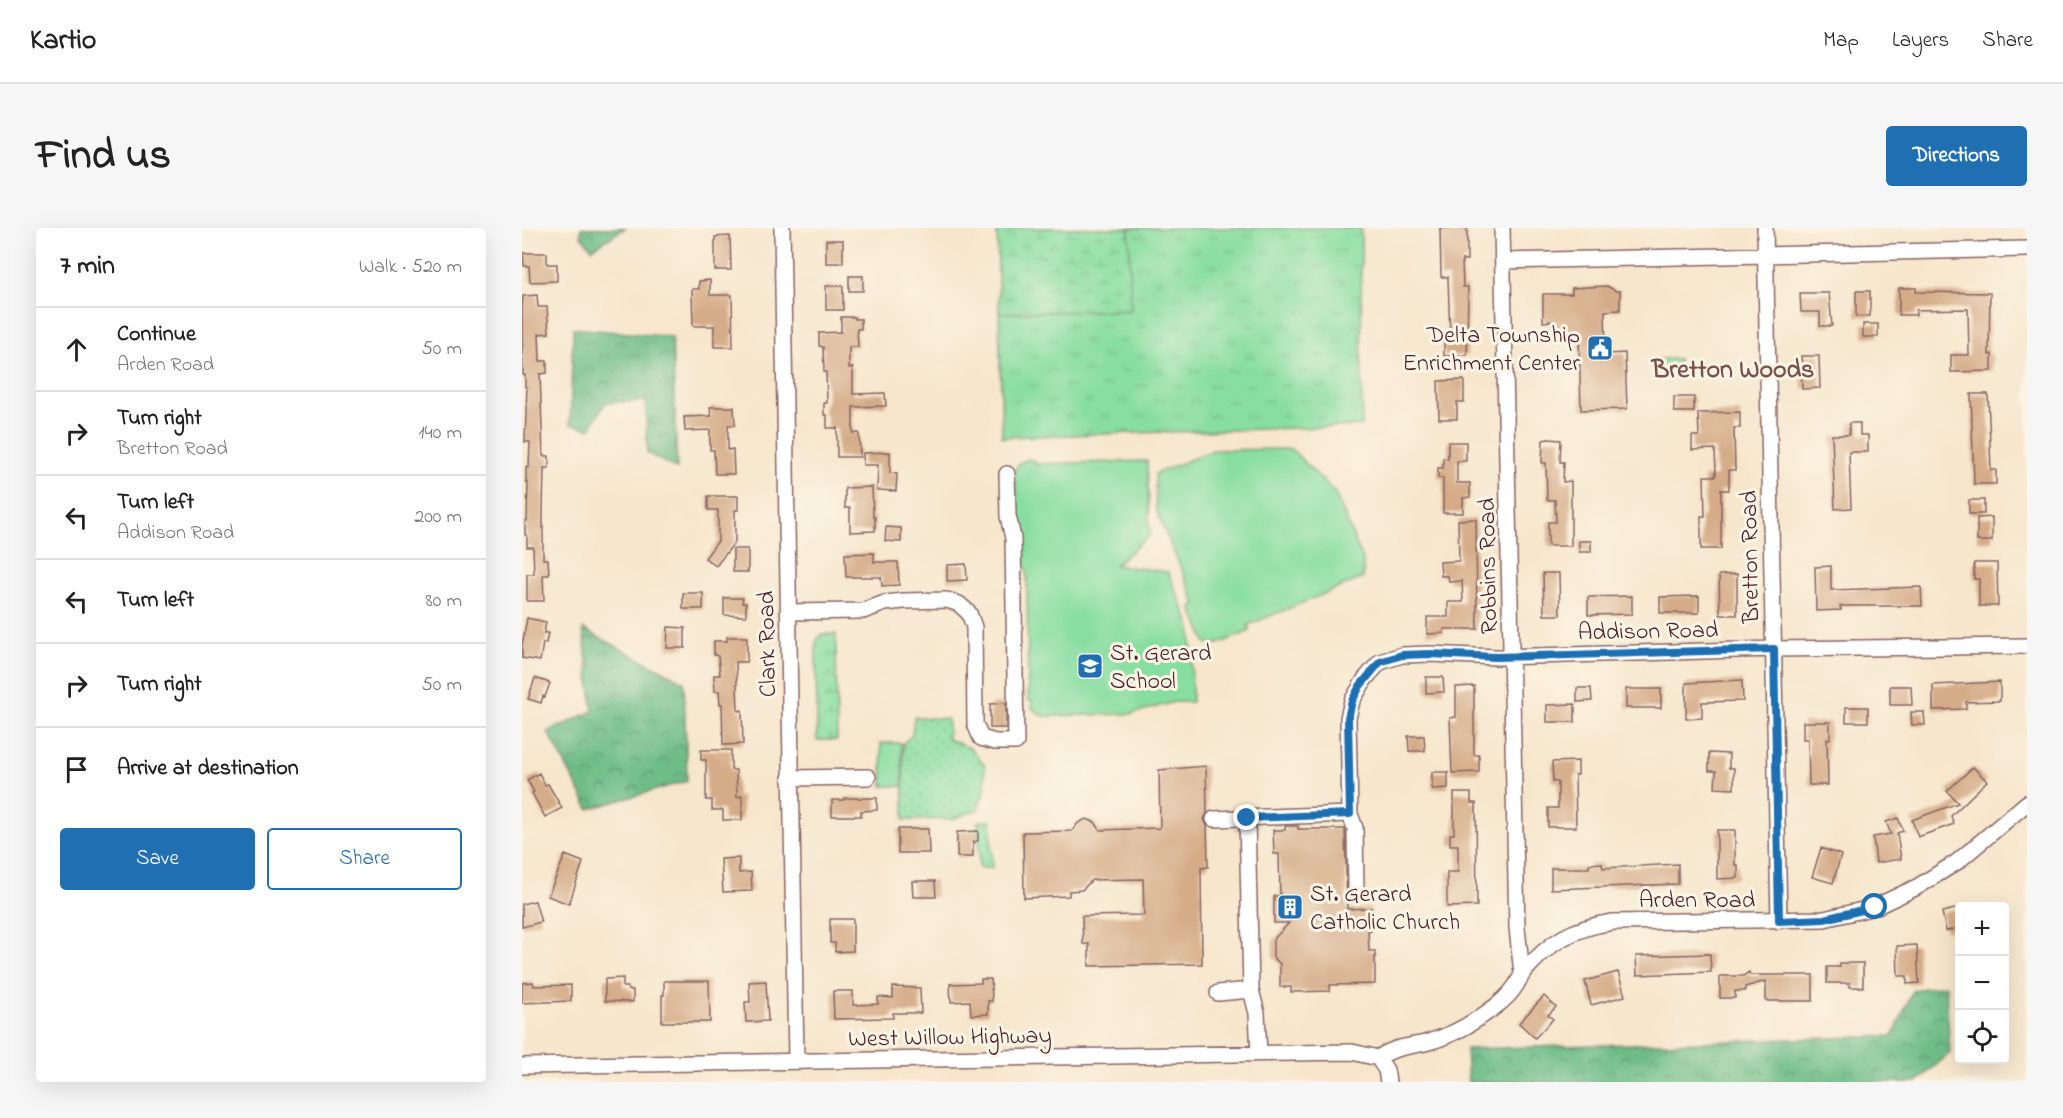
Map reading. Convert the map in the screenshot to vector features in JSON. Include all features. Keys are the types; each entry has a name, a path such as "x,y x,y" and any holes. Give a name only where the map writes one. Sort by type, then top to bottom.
{"street":[{"name":"Clark Road","path":"782,228 796,1060"},
{"name":"Robbins Road","path":"1503,228 1517,928 1522,974"},
{"name":"Bretton Road","path":"1764,228 1779,921"},
{"path":"1503,261 2027,249"},
{"path":"788,612 863,611 885,603 904,601 947,600 959,604 969,613 974,627 975,724 981,738 995,742 1016,742 1013,538 1008,516 1006,474"},
{"name":"Addison Road","path":"1350,814 1348,718 1352,701 1360,686 1380,662 1402,655 1511,656 1774,649 2027,646"},
{"path":"790,778 868,777"},
{"name":"Arden Road","path":"1377,1058 1391,1049 1427,1042 1461,1029 1496,1006 1514,989 1522,974 1545,950 1564,937 1588,926 1613,922 1824,919 1875,907 1917,888 1958,862 2027,803"},
{"path":"1214,819 1350,814 1355,828 1356,890"},
{"path":"1247,818 1251,990 1257,1013 1259,1054"},
{"path":"1218,993 1251,990"},
{"name":"West Willow Highway","path":"522,1065 1352,1052 1377,1058"},
{"path":"1377,1058 1386,1070 1388,1082"}],"green space":[{"path":"581,228 625,228 592,249 581,236"},
{"path":"997,228 1129,228 1131,310 999,313"},
{"path":"1129,228 1361,228 1362,426 1002,437 999,313 1130,310"},
{"path":"573,328 672,337 677,469 647,453 646,401 605,403 590,429 570,424"},
{"path":"1657,359 1678,359 1679,376 1657,376"},
{"path":"1291,449 1335,493 1363,560 1363,578 1248,625 1250,631 1218,644 1206,643 1191,607 1196,604 1156,510 1155,474 1213,450"},
{"path":"1029,459 1035,461 1035,464 1147,461 1150,535 1115,565 1168,572 1191,627 1192,702 1174,702 1131,714 1043,716 1032,708 1032,701 1028,700 1027,568 1018,567 1016,484 1014,480 1014,472 1018,465"},
{"path":"583,629 684,682 687,781 589,809 548,732 593,711"},
{"path":"822,634 836,634 837,740 817,740 816,641"},
{"path":"914,717 948,719 948,739 970,748 985,766 985,791 977,810 952,819 904,820 903,743 912,735"},
{"path":"881,743 901,743 903,786 883,786"},
{"path":"978,821 991,821 992,868 979,868"},
{"path":"1946,985 1950,1053 1917,1082 1468,1082 1466,1049 1893,1036 1913,990"}],"building":[{"path":"1440,228 1467,228 1467,260 1462,260 1463,287 1468,287 1467,355 1444,356 1444,337 1450,337 1448,277 1441,277"},
{"path":"730,236 731,270 715,270 715,237"},
{"path":"826,240 843,240 843,263 826,263"},
{"path":"523,253 547,253 547,264 557,264 557,281 530,282 529,266 524,266"},
{"path":"849,276 863,276 863,291 849,291"},
{"path":"710,280 710,295 732,295 733,347 714,347 714,326 693,326 692,289 699,289 699,281"},
{"path":"826,286 843,286 843,310 826,310"},
{"name":"Delta Township Enrichment Center","path":"1607,286 1620,291 1620,310 1605,311 1606,354 1625,353 1627,409 1581,410 1579,338 1553,339 1552,321 1543,322 1543,294 1572,294 1572,288"},
{"path":"1899,288 1916,288 1916,292 1990,293 1989,355 1992,354 1992,371 1951,372 1951,355 1969,355 1968,309 1916,310 1916,315 1899,315"},
{"path":"1856,291 1870,291 1870,316 1856,317"},
{"path":"1800,293 1829,293 1832,326 1820,326 1820,312 1801,312"},
{"path":"537,295 538,307 547,307 549,333 539,334 540,361 547,361 547,373 540,374 543,456 549,456 549,468 544,468 543,559 548,559 549,575 543,575 544,601 527,601 527,574 534,574 533,547 527,547 527,535 525,535 528,482 526,482 526,467 529,468 530,442 525,442 527,387 525,387 525,375 523,375 522,307 523,296"},
{"path":"841,317 861,319 861,329 857,329 858,347 849,347 849,368 853,368 853,394 885,393 886,406 853,407 853,433 859,433 860,457 837,457 837,428 827,428 827,415 824,415 824,403 827,403 826,372 824,372 823,347 819,346 819,333 841,332"},
{"path":"1863,324 1878,324 1878,337 1863,337"},
{"path":"1801,356 1819,356 1820,388 1802,389"},
{"path":"1464,380 1464,402 1457,402 1457,419 1439,419 1438,381"},
{"path":"1971,394 1988,394 1991,470 1996,470 1996,484 1974,484"},
{"path":"1674,397 1694,397 1694,412 1674,412"},
{"path":"710,407 734,407 735,425 728,425 728,450 733,449 734,474 715,474 714,450 710,450 710,430 685,431 684,417 711,416"},
{"path":"1740,412 1740,428 1734,428 1735,470 1729,470 1729,490 1721,490 1721,549 1701,549 1701,516 1705,516 1704,476 1716,476 1715,449 1692,450 1692,436 1699,436 1698,413"},
{"path":"1849,423 1860,423 1860,435 1868,435 1868,452 1849,452 1851,508 1835,509 1832,435 1849,435"},
{"path":"1543,440 1561,440 1560,462 1564,462 1563,482 1571,481 1571,546 1548,546 1548,522 1556,522 1555,500 1547,500 1546,463 1542,463"},
{"path":"1448,442 1466,442 1466,461 1457,461 1457,483 1470,483 1470,497 1463,498 1463,513 1443,513 1443,478 1438,478 1438,468 1443,468 1443,458 1448,459"},
{"path":"890,452 890,473 897,474 896,491 877,490 878,465 863,465 863,453"},
{"path":"872,487 875,531 850,532 850,508 845,508 845,488"},
{"path":"708,496 738,496 738,510 735,510 735,542 716,566 705,558 718,541 718,510 708,510"},
{"path":"1969,500 1984,500 1984,514 1969,514"},
{"path":"1992,517 1992,541 1977,541 1977,518"},
{"path":"1476,519 1477,629 1444,629 1444,633 1427,634 1427,617 1448,617 1448,602 1463,602 1462,581 1449,582 1448,576 1441,576 1440,562 1459,561 1458,520"},
{"path":"886,527 901,528 901,542 885,541"},
{"path":"1579,541 1591,541 1591,552 1579,552"},
{"path":"733,549 748,549 748,572 733,572"},
{"path":"874,553 874,562 898,562 899,585 882,586 881,577 846,577 845,554"},
{"path":"1974,563 1997,563 1998,606 1979,606 1979,579 1974,579"},
{"path":"966,564 967,580 947,581 947,565"},
{"path":"1831,566 1831,590 1921,587 1922,606 1840,606 1841,610 1816,611 1815,567"},
{"path":"1543,573 1559,573 1560,615 1544,615"},
{"path":"1737,574 1737,615 1720,615 1719,575"},
{"path":"683,593 703,593 703,609 683,609"},
{"path":"1632,596 1632,614 1588,615 1588,597"},
{"path":"1699,596 1699,613 1660,613 1660,597"},
{"path":"724,598 743,598 742,603 746,603 746,616 724,615"},
{"path":"527,618 546,622 544,633 548,633 546,643 543,643 540,661 522,658"},
{"path":"668,627 685,628 685,648 667,648"},
{"path":"727,637 747,637 747,662 736,662 738,711 742,710 743,744 723,745 722,704 720,704 719,691 715,691 714,675 720,675 718,656 714,655 714,641 727,641"},
{"path":"1426,677 1443,677 1444,692 1426,693"},
{"path":"535,678 550,683 541,703 528,699"},
{"path":"1742,680 1743,701 1702,702 1702,718 1686,719 1686,683"},
{"path":"2000,682 2000,701 1966,702 1966,709 1933,710 1933,685"},
{"path":"1474,686 1474,755 1479,755 1479,772 1452,773 1450,718 1456,717 1456,687"},
{"path":"1890,686 1911,686 1912,705 1890,705"},
{"path":"1577,688 1591,688 1592,701 1577,702"},
{"path":"1626,689 1661,689 1661,708 1626,708"},
{"path":"1006,703 1006,728 990,728 990,704"},
{"path":"1575,704 1575,722 1547,722 1547,705"},
{"path":"1846,707 1868,707 1868,722 1846,722"},
{"path":"1911,712 1924,712 1925,725 1912,725"},
{"path":"1803,722 1830,722 1830,739 1827,739 1828,785 1809,785 1808,739 1803,739"},
{"path":"1408,736 1424,736 1425,751 1409,751"},
{"path":"701,750 731,750 731,770 736,770 737,797 742,796 742,820 723,820 723,810 712,810 712,800 706,800 706,760 701,760"},
{"path":"1709,753 1729,754 1729,768 1734,768 1734,789 1715,788 1716,771 1709,771"},
{"path":"1578,761 1578,775 1575,775 1576,827 1548,827 1548,808 1558,808 1558,782 1553,782 1552,762"},
{"path":"1206,766 1207,813 1204,819 1207,826 1208,867 1201,868 1202,964 1089,966 1089,944 1083,944 1082,916 1144,915 1143,879 1092,880 1082,890 1069,891 1069,896 1024,898 1023,832 1072,831 1078,823 1086,819 1095,822 1100,830 1160,828 1159,770"},
{"path":"1973,767 1987,781 1951,816 1954,824 1918,837 1912,820 1958,803 1947,791"},
{"path":"1432,772 1448,772 1448,788 1432,789"},
{"path":"539,773 562,808 545,817 527,780"},
{"path":"1454,793 1471,793 1471,803 1476,803 1477,906 1447,907 1447,872 1458,872 1458,845 1450,845 1450,834 1454,834"},
{"path":"844,798 877,798 877,810 861,811 861,816 832,816 832,800 844,800"},
{"path":"1898,818 1903,831 1897,833 1901,859 1876,863 1873,837 1891,834 1886,822"},
{"name":"St. Gerard Catholic Church","path":"1285,826 1298,826 1298,829 1345,829 1347,909 1371,908 1371,931 1368,931 1369,951 1375,951 1375,984 1330,985 1330,991 1291,992 1291,987 1280,987 1280,964 1273,957 1273,940 1289,923 1274,923 1274,896 1280,896 1279,854 1274,854 1273,830 1285,830"},
{"path":"898,829 928,829 929,853 898,853"},
{"path":"1717,830 1735,830 1735,865 1738,865 1738,878 1717,879"},
{"path":"978,831 978,841 973,842 973,857 957,857 957,832"},
{"path":"1821,848 1841,855 1833,883 1812,877"},
{"path":"565,855 583,862 569,904 548,896"},
{"path":"739,858 739,873 751,872 752,891 723,892 721,859"},
{"path":"1602,863 1603,868 1678,864 1678,884 1551,889 1551,868 1589,868 1589,864"},
{"path":"912,881 935,881 936,897 913,897"},
{"path":"535,901 541,922 522,927 522,904"},
{"path":"1955,909 1955,929 1946,931 1942,912"},
{"path":"830,919 853,919 853,951 835,952 835,943 830,943"},
{"path":"1917,945 1919,983 1907,984 1907,976 1898,976 1897,946"},
{"path":"1710,954 1711,972 1637,975 1636,956"},
{"path":"1840,963 1863,963 1863,987 1850,987 1850,983 1827,983 1827,967 1840,967"},
{"path":"1618,972 1625,996 1591,1005 1585,981"},
{"path":"1749,972 1750,975 1813,975 1813,1001 1766,1001 1766,981 1745,987 1745,991 1735,991 1735,998 1720,998 1720,976 1743,976"},
{"path":"623,978 623,987 633,990 633,1002 605,1001 605,979"},
{"path":"981,979 991,979 992,1001 988,1001 988,1014 971,1015 970,1001 951,1002 950,984 981,983"},
{"path":"664,981 709,981 710,1022 662,1022"},
{"path":"766,981 768,1021 746,1022 745,1002 750,1002 749,982"},
{"path":"533,982 534,986 571,985 571,1001 522,1003 522,983"},
{"path":"893,987 920,988 921,1013 893,1013 893,1018 834,1019 833,991 853,991 853,1005 878,1004 878,997 893,998"},
{"path":"1544,996 1556,1007 1548,1015 1553,1019 1535,1038 1519,1023"}],"place":[{"name":"Delta Township Enrichment Center","path":"1600,348"},
{"name":"St. Gerard School","path":"1090,666"},
{"name":"St. Gerard Catholic Church","path":"1290,907"}],"district":[{"name":"Bretton Woods","path":"1733,368"}],"route":[{"path":"1247,818 1350,814 1348,718 1352,701 1360,686 1380,662 1402,655 1430,654 1496,657 1774,649 1779,921 1824,919 1875,907"}]}
